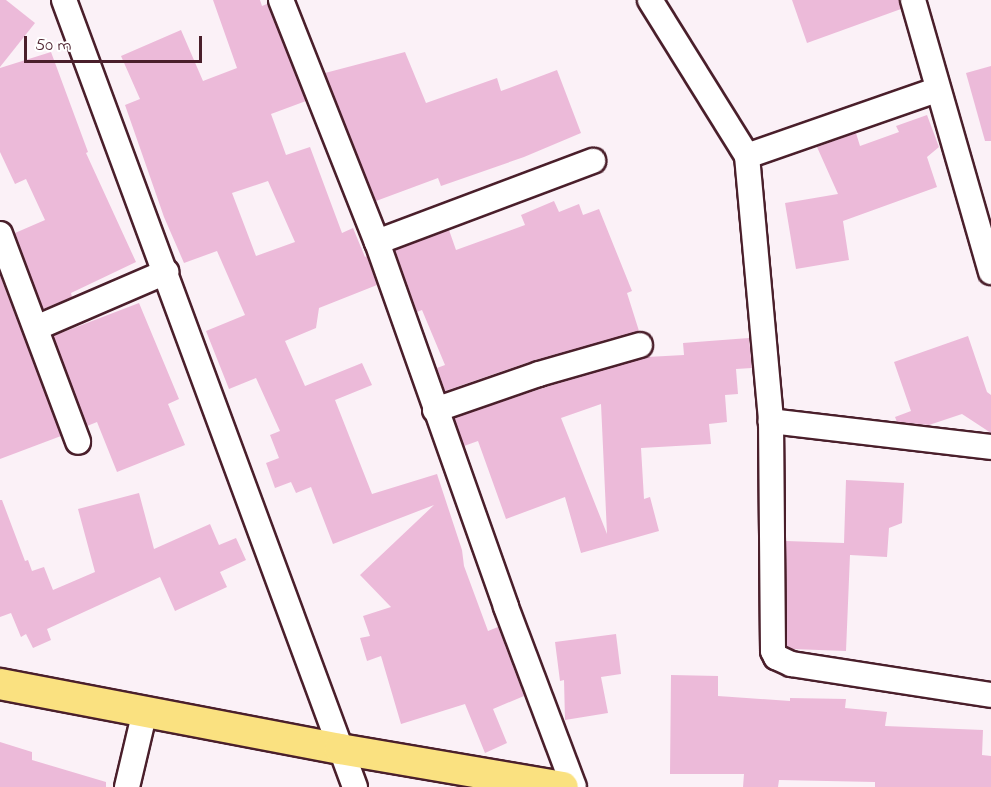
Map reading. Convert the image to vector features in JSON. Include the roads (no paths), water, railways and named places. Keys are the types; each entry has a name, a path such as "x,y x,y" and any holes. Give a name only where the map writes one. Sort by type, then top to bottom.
{"main road":[{"path":"0,684 340,749 563,787"}],"street":[{"path":"64,0 355,787"},
{"path":"281,0 377,243 435,410 574,787"},
{"path":"650,0 747,156 771,421 773,651 776,657 791,664 991,695"},
{"path":"913,0 991,272"},
{"path":"747,156 937,90"},
{"path":"377,243 593,161"},
{"path":"0,234 78,442"},
{"path":"36,328 166,272"},
{"path":"435,410 539,374 640,345"},
{"path":"771,421 991,447"},
{"path":"127,787 146,711"}]}
